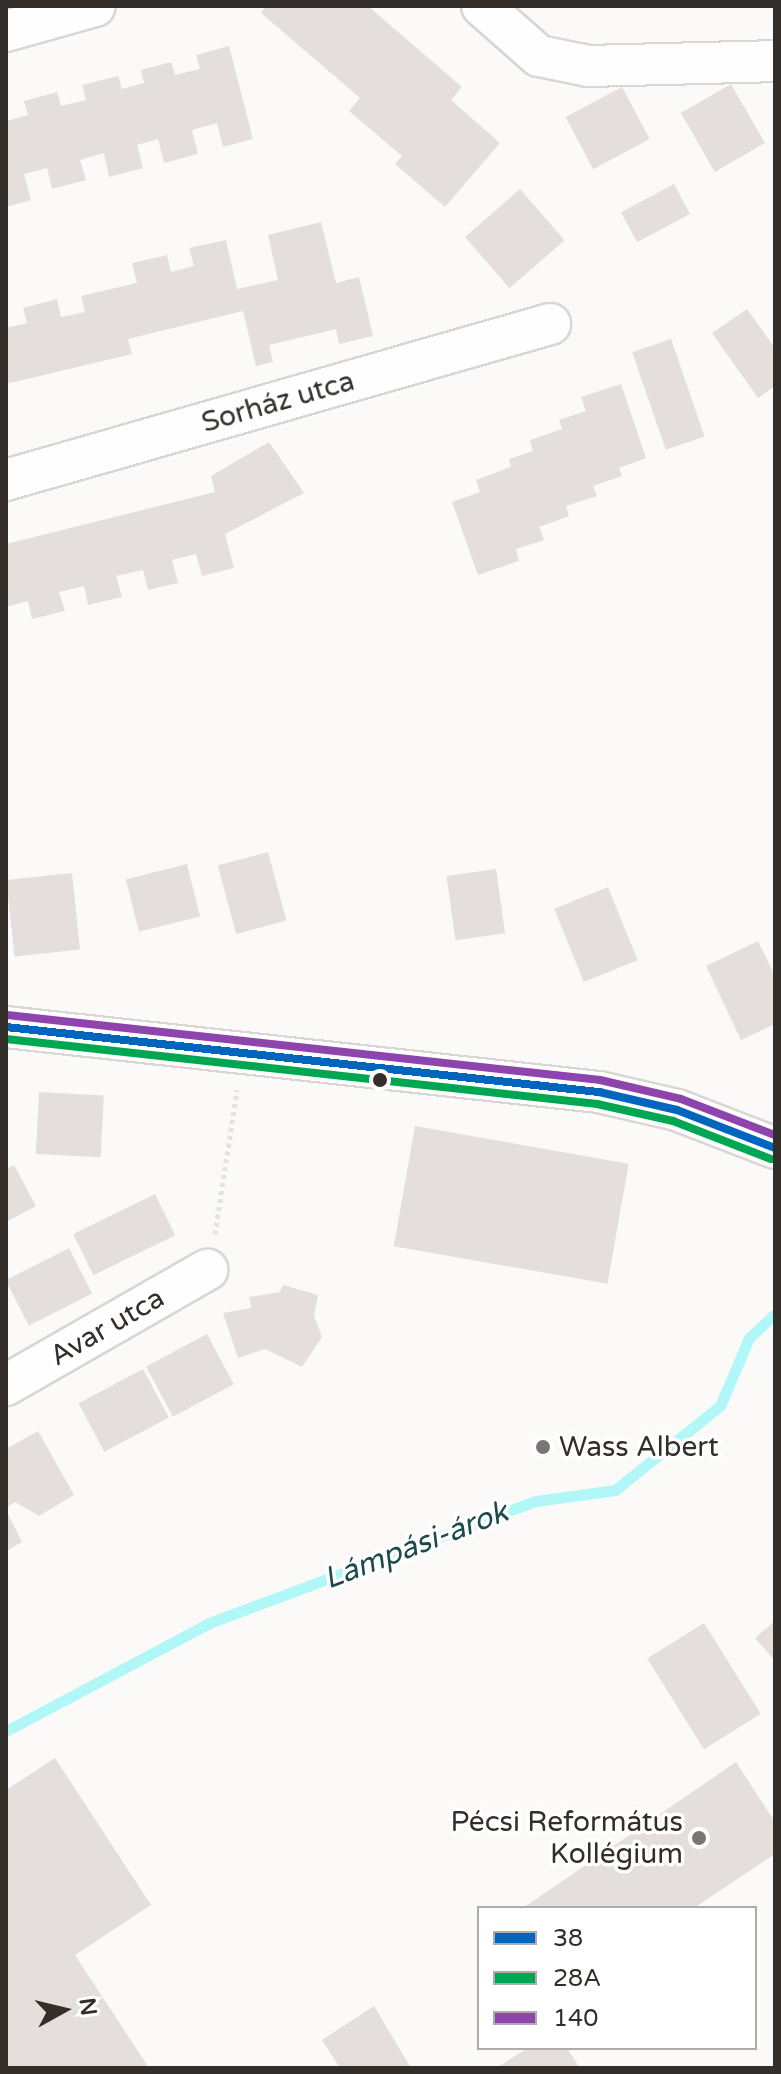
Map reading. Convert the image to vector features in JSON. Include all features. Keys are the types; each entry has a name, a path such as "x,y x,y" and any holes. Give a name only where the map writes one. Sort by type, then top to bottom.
{"street":[{"path":"6,31 95,6"},
{"path":"482,6 539,56 588,66 775,61"},
{"name":"Sorház utca","path":"6,480 550,324"},
{"path":"6,1027 599,1092 677,1110 775,1148"},
{"name":"Avar utca","path":"6,1385 207,1270"}],"path":[{"path":"207,1270 229,1170 240,1053"}],"building":[{"path":"266,6 368,6 462,87 451,100 500,143 445,207 395,164 402,156 349,111 360,98 261,13"},
{"path":"229,46 253,139 223,147 217,123 192,130 198,154 164,163 158,139 137,145 143,168 109,177 104,153 80,160 86,180 52,189 47,168 24,174 31,200 6,207 6,121 28,115 24,101 57,92 61,106 86,100 82,85 118,76 122,89 144,83 141,70 171,62 175,75 200,69 196,55"},
{"path":"731,84 765,143 715,172 681,113"},
{"path":"622,87 650,139 593,169 565,117"},
{"path":"674,184 690,214 637,242 621,212"},
{"path":"520,189 565,240 510,288 465,237"},
{"path":"321,222 336,283 359,277 373,336 339,344 336,329 269,345 273,362 256,366 243,311 128,339 132,354 6,384 6,328 27,323 23,308 57,299 61,317 85,312 81,296 137,283 132,263 167,255 171,272 194,266 189,248 226,240 237,289 278,280 268,235"},
{"path":"747,309 775,348 775,386 758,398 712,333"},
{"path":"671,339 705,436 666,450 632,352"},
{"path":"621,384 646,458 619,468 622,476 593,486 597,496 566,506 569,516 539,527 544,540 516,549 519,561 478,575 452,502 480,492 476,480 511,467 509,459 533,451 530,440 562,429 559,420 586,411 581,397"},
{"path":"269,442 304,493 225,534 234,568 202,576 196,554 172,560 178,583 148,590 143,570 116,576 122,597 88,605 84,586 59,592 65,611 32,619 28,601 6,607 6,544 215,492 211,476"},
{"path":"268,852 286,921 236,934 218,865"},
{"path":"187,864 200,916 139,932 126,879"},
{"path":"496,869 505,933 456,940 446,876"},
{"path":"72,873 80,950 14,956 6,880"},
{"path":"608,887 638,960 584,982 554,909"},
{"path":"758,941 775,976 775,1024 741,1040 706,966"},
{"path":"39,1092 104,1095 101,1157 36,1154"},
{"path":"415,1126 629,1164 608,1284 394,1246"},
{"path":"14,1165 36,1206 6,1222 6,1169"},
{"path":"155,1194 175,1235 93,1275 73,1234"},
{"path":"69,1248 92,1293 29,1326 6,1280"},
{"path":"283,1285 318,1295 314,1316 322,1337 302,1367 265,1349 238,1358 223,1313 251,1308 249,1297 280,1292"},
{"path":"207,1334 234,1384 173,1417 146,1366"},
{"path":"143,1369 169,1418 104,1452 79,1403"},
{"path":"38,1431 74,1495 39,1516 15,1502 6,1508 6,1449"},
{"path":"6,1510 22,1542 6,1551"},
{"path":"775,1621 775,1661 755,1638"},
{"path":"704,1623 761,1714 704,1749 647,1659"},
{"path":"55,1758 151,1905 75,1955 149,2068 6,2068 6,1790"},
{"name":"Pécsi Református Kollégium","path":"736,1762 775,1822 775,1854 697,1906 526,1906"},
{"path":"374,2006 411,2068 340,2068 322,2040"},
{"path":"525,2050 568,2050 580,2068 496,2068"}],"waterway":[{"name":"Lámpási-árok","path":"6,1731 209,1623 536,1501 615,1490 720,1406 749,1338 775,1314"}],"transit line":[{"name":"140","path":"7,1015 600,1080 681,1099 775,1135"},
{"name":"38","path":"6,1027 599,1092 677,1110 775,1148"},
{"name":"28A","path":"6,1039 597,1104 673,1121 771,1159"}],"place":[{"name":"Wass Albert","path":"543,1447"},
{"name":"Pécsi Református Kollégium","path":"699,1838"}]}
